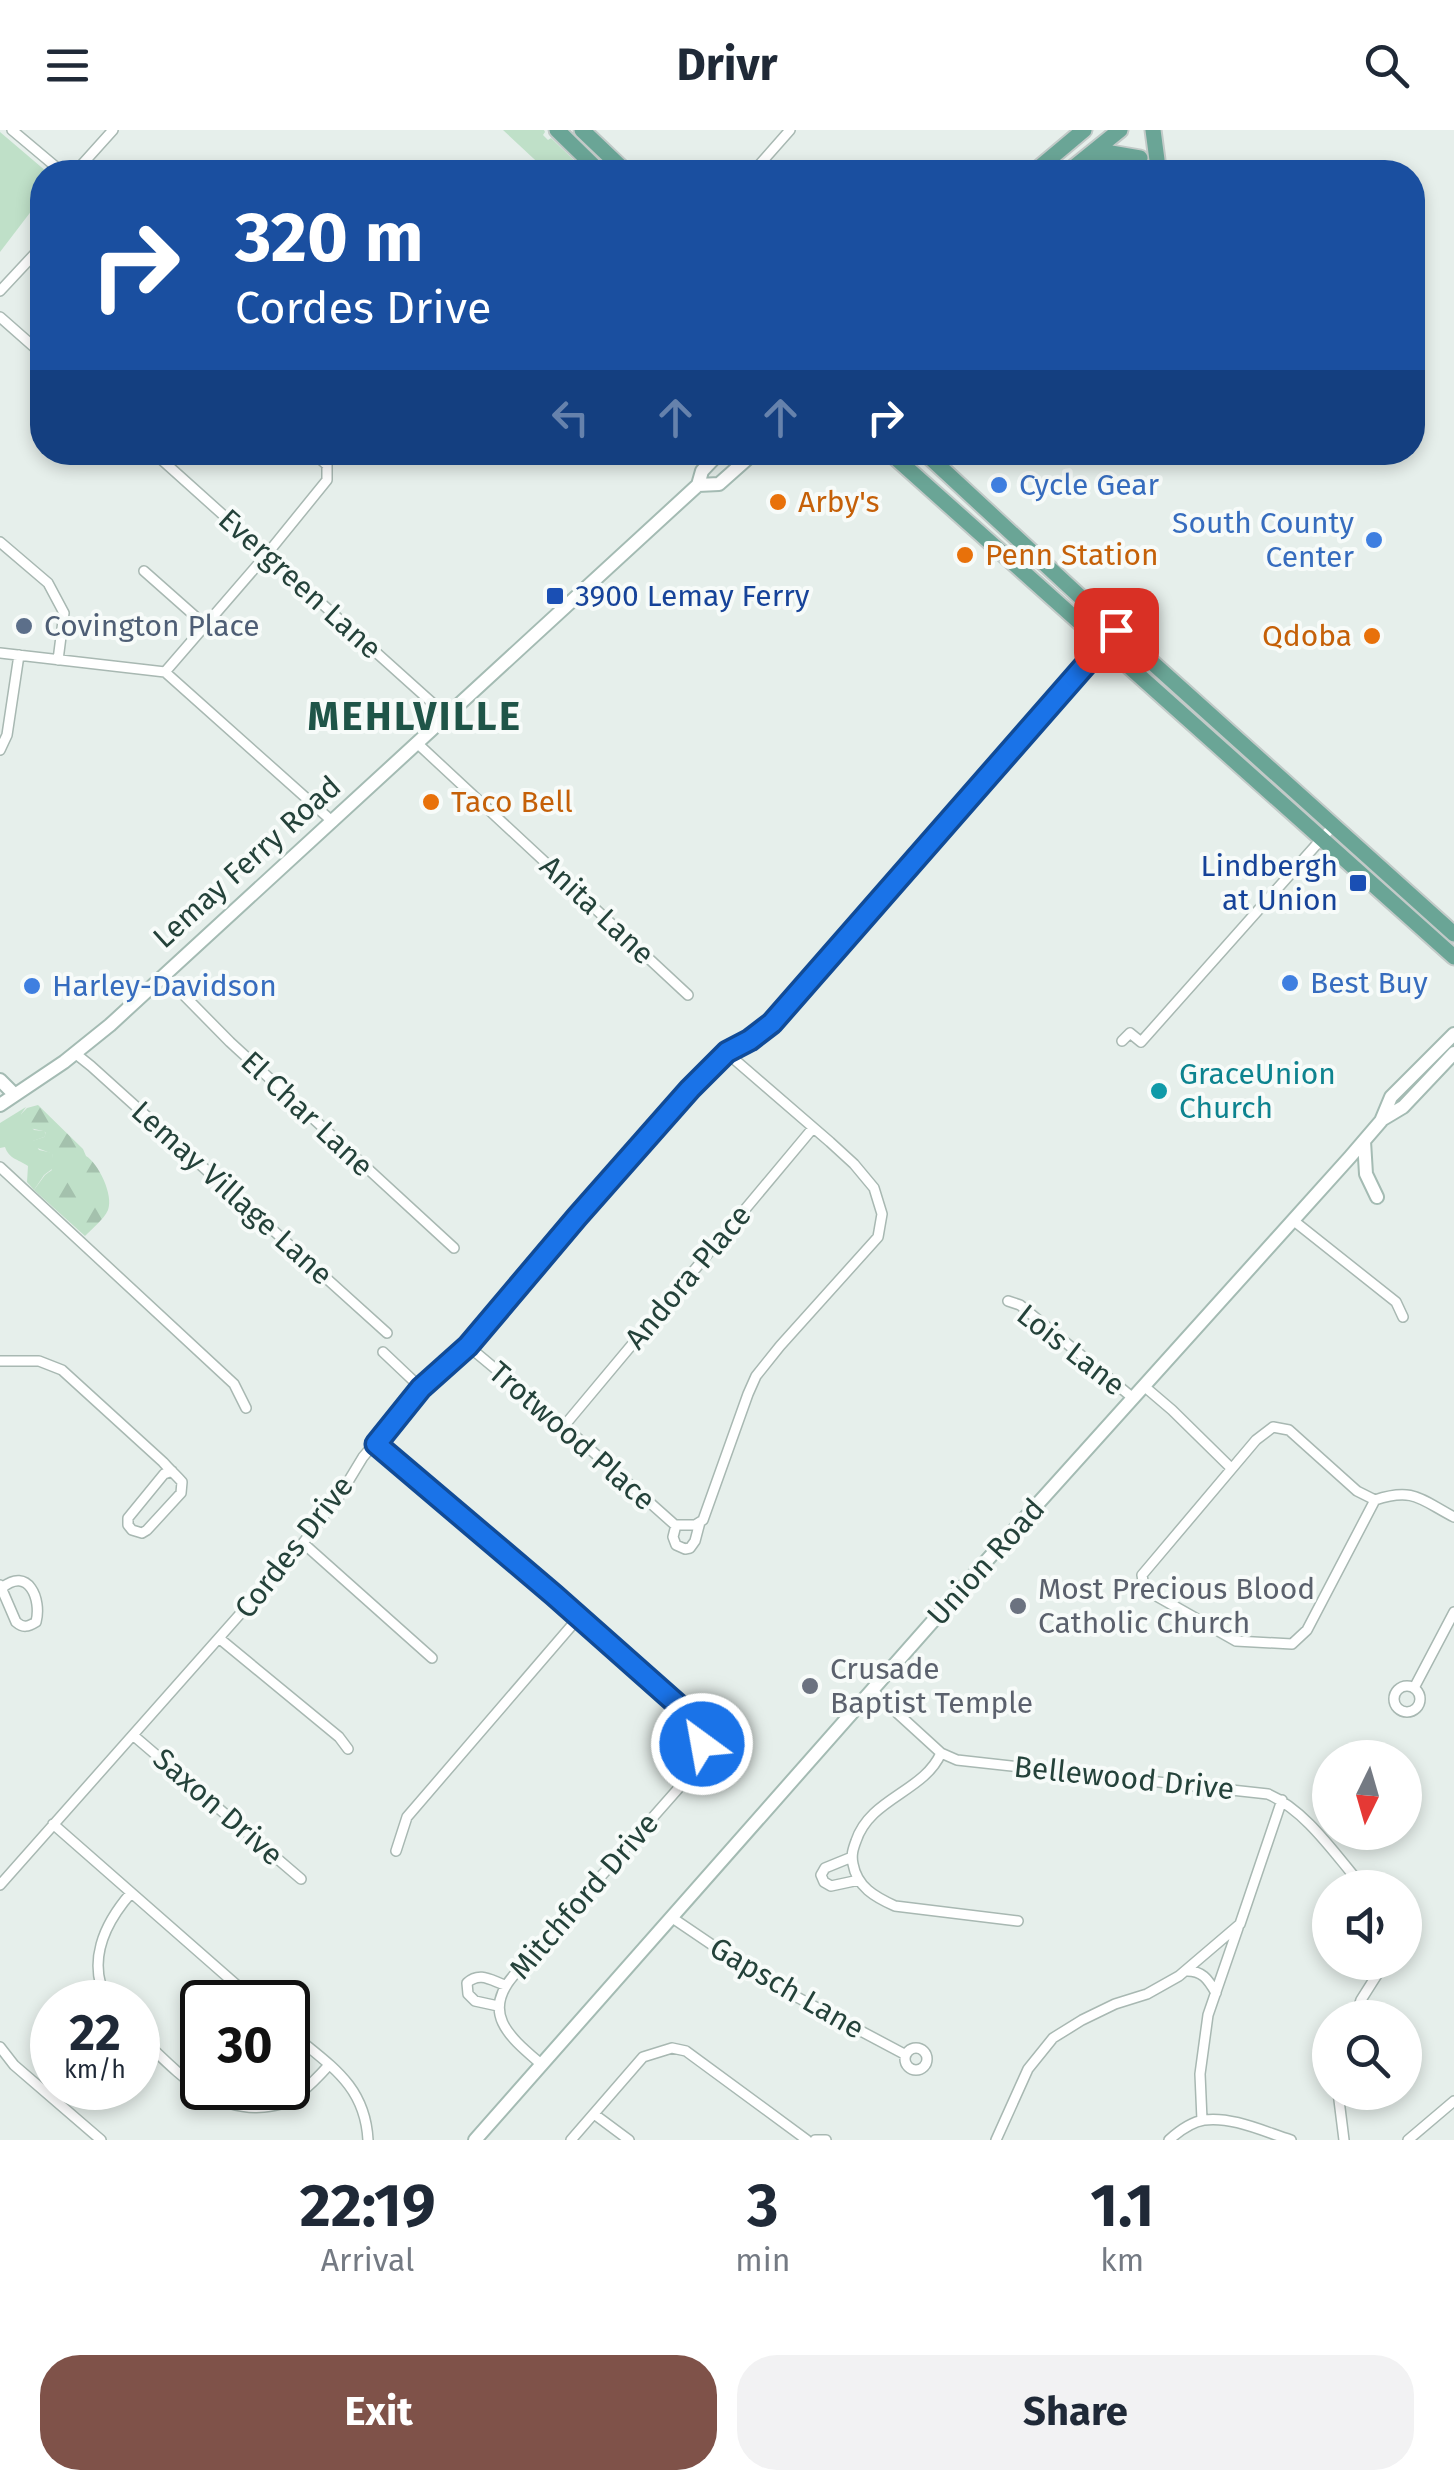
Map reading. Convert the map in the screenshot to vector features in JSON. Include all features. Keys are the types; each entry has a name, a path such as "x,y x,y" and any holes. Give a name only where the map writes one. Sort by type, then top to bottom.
{"main road":[{"path":"557,130 588,160"},
{"path":"582,130 613,160"},
{"path":"1048,160 1084,130"},
{"path":"1084,160 1120,130"},
{"path":"1153,130 1157,160"},
{"path":"1084,160 1112,154 1140,158"},
{"name":"Lemay Ferry Road","path":"0,1105 76,1054 164,975 698,485 708,465"},
{"name":"Lemay Ferry Road","path":"698,485 719,484 741,465"},
{"path":"905,465 1110,637 1327,832 1454,957"},
{"path":"937,465 1110,637"},
{"path":"1327,832 1454,934"},
{"name":"Union Road","path":"478,2139 872,1690 1364,1142 1381,1121 1392,1097 1454,1034"},
{"name":"Union Road","path":"1381,1121 1403,1107 1454,1053"},
{"path":"0,1080 15,1095"},
{"path":"1364,1142 1366,1174 1377,1197"}],"street":[{"path":"12,130 48,160"},
{"path":"86,160 113,130"},
{"path":"764,160 790,130"},
{"path":"0,291 30,259"},
{"path":"0,316 30,343"},
{"name":"Evergreen Lane","path":"168,465 448,716"},
{"path":"165,672 327,480 326,465"},
{"path":"0,542 48,583 64,613 58,660"},
{"path":"144,570 205,626"},
{"name":"Cordes Drive","path":"0,1885 303,1544 363,1457 421,1388 468,1346 690,1089 727,1052 772,1023 1110,637"},
{"path":"0,652 165,672 332,822"},
{"path":"0,750 7,734 19,655"},
{"name":"Anita Lane","path":"418,744 688,995"},
{"path":"1122,1042 1130,1033 1140,1042 1327,832"},
{"name":"El Char Lane","path":"164,975 230,1042 454,1248"},
{"path":"700,1522 756,1376 878,1237 882,1214 874,1188 854,1164 727,1052"},
{"name":"Lemay Village Lane","path":"76,1054 388,1333"},
{"name":"Andora Place","path":"564,1426 813,1128"},
{"path":"0,1167 234,1384 246,1408"},
{"path":"1294,1221 1396,1302 1403,1317"},
{"name":"Lois Lane","path":"1008,1301 1020,1305 1133,1398"},
{"name":"Trotwood Place","path":"468,1346 676,1525 700,1522"},
{"path":"383,1352 421,1388"},
{"path":"0,1361 39,1361 62,1370 172,1471 182,1482 181,1492 147,1530 132,1530 128,1518 164,1474 172,1471"},
{"path":"1145,1386 1231,1468"},
{"path":"1375,1500 1357,1491 1289,1430 1274,1427 1256,1440 1231,1468 1142,1575 1144,1587 1236,1641 1292,1644 1308,1630 1375,1500 1396,1493 1412,1494 1454,1518"},
{"path":"376,1444 686,1712 697,1726 702,1744 699,1759 709,1756 717,1740 713,1731 697,1726"},
{"name":"Trotwood Place","path":"676,1525 673,1538 676,1545 685,1549 695,1540 700,1522"},
{"path":"303,1544 432,1658"},
{"path":"11,1580 27,1583 36,1602 36,1622 21,1626 16,1622 1,1586 11,1580"},
{"path":"1414,1688 1454,1612"},
{"path":"396,1851 407,1817 579,1618"},
{"path":"220,1639 338,1737 348,1750"},
{"name":"Bellewood Drive","path":"872,1690 942,1752 957,1760 1268,1794 1282,1800"},
{"name":"Saxon Drive","path":"134,1736 302,1879"},
{"path":"942,1752 934,1768 866,1819 852,1857 859,1880 877,1898 896,1906 1018,1921"},
{"name":"Mitchford Drive","path":"541,2064 509,2035 503,2024 498,2006 505,1985 684,1782 699,1759"},
{"path":"1202,2120 1200,2074 1208,2015 1282,1800 1348,1870"},
{"path":"52,1824 231,1980"},
{"path":"852,1857 825,1868 821,1875 830,1886 859,1880"},
{"path":"100,1980 98,1954 110,1919 131,1893"},
{"name":"Gapsch Lane","path":"671,1918 761,1978 906,2054"},
{"path":"996,2140 1028,2069 1053,2038 1116,2004 1148,1994 1185,1971 1240,1924"},
{"path":"1185,1971 1200,1972 1216,1994"},
{"name":"Mitchford Drive","path":"498,2006 475,2001 468,1994 467,1982 484,1977 505,1985"},
{"path":"0,2047 14,2065 101,2140"},
{"path":"572,2140 644,2056 672,2048 686,2050 811,2140 826,2140"},
{"path":"310,2049 354,2089 364,2113 368,2140"},
{"path":"160,2055 211,2098 232,2106 259,2108 279,2105 299,2095 329,2066"},
{"path":"1408,2140 1454,2102"},
{"path":"1339,2110 1341,2137"},
{"path":"594,2114 629,2140"},
{"path":"1169,2140 1202,2120 1228,2122 1291,2140"}],"green space":[{"path":"503,130 544,130 543,135 574,160 535,160"},
{"path":"0,132 33,160 30,213 0,252"},
{"path":"38,1105 83,1149 107,1188 108,1210 85,1236 34,1190 52,1170 53,1154 32,1146 32,1141 46,1133 25,1127 21,1114"},
{"path":"26,1107 21,1114 34,1130 46,1134 33,1141 39,1150 53,1153 52,1169 34,1190 27,1182 28,1166 11,1156 5,1147 0,1148 0,1123"}],"place":[{"name":"Cycle Gear","path":"999,485"},
{"name":"Arby's","path":"778,502"},
{"name":"South County Center","path":"1374,540"},
{"name":"Penn Station","path":"965,555"},
{"name":"3900 Lemay Ferry","path":"555,596"},
{"name":"Covington Place","path":"24,626"},
{"name":"Qdoba","path":"1372,636"},
{"name":"Taco Bell","path":"431,802"},
{"name":"Lindbergh at Union","path":"1358,883"},
{"name":"Best Buy","path":"1290,983"},
{"name":"Harley-Davidson","path":"32,986"},
{"name":"GraceUnion Church","path":"1159,1091"},
{"name":"Most Precious Blood Catholic Church","path":"1018,1606"},
{"name":"Crusade Baptist Temple","path":"810,1686"}],"district":[{"name":"MEHLVILLE","path":"415,716"}],"route":[{"path":"702,1744 700,1732 686,1712 376,1444 421,1388 468,1346 690,1089 727,1052 772,1023 1116,630"}]}
